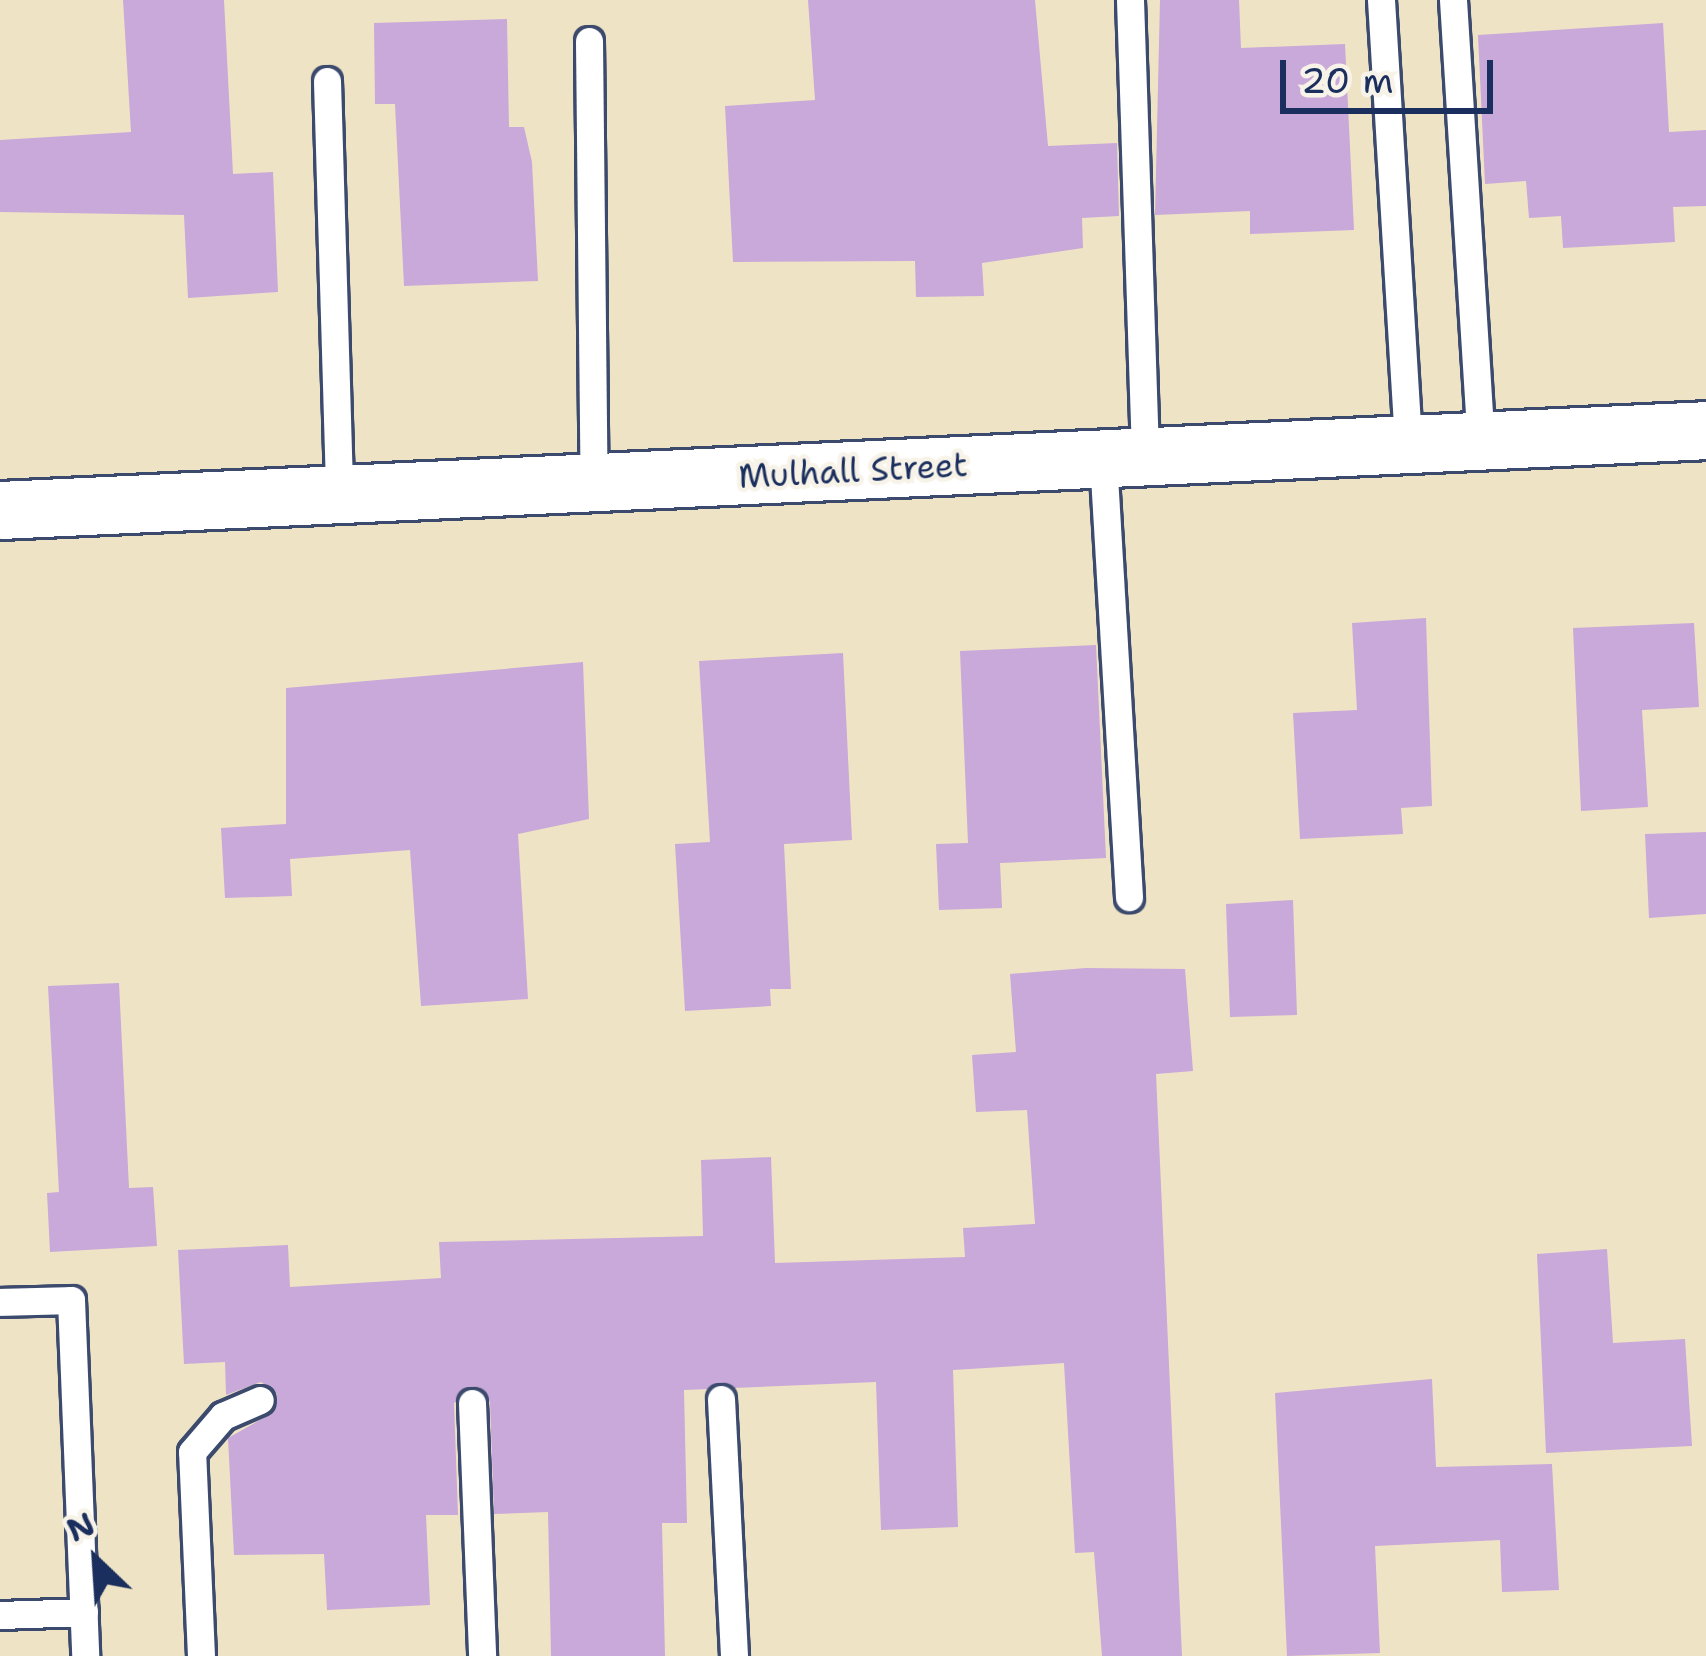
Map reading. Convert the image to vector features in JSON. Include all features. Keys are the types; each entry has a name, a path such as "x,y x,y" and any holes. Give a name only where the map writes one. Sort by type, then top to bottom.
{"street":[{"name":"Mulhall Street","path":"0,510 1706,430"}],"lane":[{"path":"1129,897 1124,458 1130,0"},
{"path":"1381,0 1408,445"},
{"path":"1453,0 1481,441"},
{"path":"589,41 594,483"},
{"path":"327,81 339,494"},
{"path":"0,1302 71,1300 85,1656"},
{"path":"721,1399 734,1656"},
{"path":"201,1656 192,1452 223,1416 260,1400"},
{"path":"472,1403 482,1656"},
{"path":"0,1615 84,1612"}],"building":[{"path":"123,0 224,0 233,174 273,172 278,292 188,298 184,215 0,212 0,140 131,132"},
{"path":"808,0 1035,0 1048,146 1117,143 1119,216 1082,218 1083,248 982,263 984,296 916,297 915,261 733,262 725,106 815,100"},
{"path":"1160,0 1239,0 1241,48 1345,44 1354,230 1250,234 1250,211 1155,215"},
{"path":"507,19 509,127 524,127 532,162 538,281 404,286 395,104 375,104 374,23"},
{"path":"1663,23 1669,132 1706,130 1706,206 1673,207 1675,242 1563,248 1561,216 1529,218 1526,181 1485,184 1478,35"},
{"path":"1426,618 1432,806 1401,808 1403,834 1300,839 1293,713 1357,710 1352,623"},
{"path":"1694,623 1699,707 1642,710 1648,807 1581,811 1573,628"},
{"path":"1096,645 1106,858 1000,863 1002,908 939,910 936,844 968,843 960,651"},
{"path":"843,653 852,840 784,844 791,989 770,989 771,1006 685,1011 675,844 710,842 699,661"},
{"path":"583,662 589,819 518,834 528,999 421,1006 410,850 290,859 292,896 225,898 221,828 286,824 286,688"},
{"path":"1706,832 1706,914 1649,918 1645,834"},
{"path":"1293,900 1297,1015 1230,1017 1226,904"},
{"path":"1086,968 1185,969 1193,1071 1156,1074 1182,1656 1102,1656 1094,1552 1075,1553 1064,1363 953,1370 958,1527 881,1530 876,1382 684,1390 687,1523 662,1523 665,1656 551,1656 548,1512 494,1514 490,1402 479,1387 454,1403 458,1515 426,1515 430,1605 327,1610 324,1554 234,1555 228,1438 274,1412 277,1394 261,1382 226,1395 225,1362 184,1364 178,1250 288,1245 290,1287 441,1278 439,1242 703,1236 701,1160 771,1157 775,1263 965,1257 963,1228 1035,1224 1027,1110 976,1112 972,1055 1016,1052 1010,974"},
{"path":"119,983 129,1188 153,1187 157,1246 50,1252 47,1193 59,1192 48,986"},
{"path":"1607,1249 1613,1343 1685,1339 1692,1446 1546,1453 1537,1254"},
{"path":"1432,1379 1436,1467 1552,1464 1559,1590 1502,1592 1500,1540 1375,1546 1380,1653 1287,1656 1275,1393"}]}
